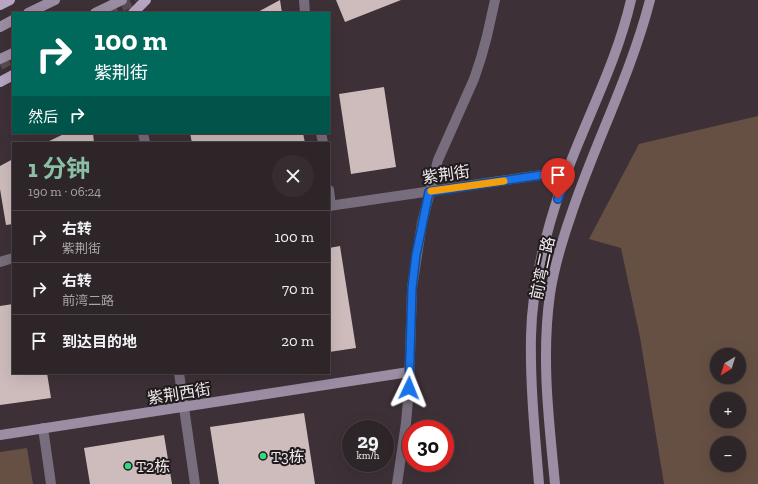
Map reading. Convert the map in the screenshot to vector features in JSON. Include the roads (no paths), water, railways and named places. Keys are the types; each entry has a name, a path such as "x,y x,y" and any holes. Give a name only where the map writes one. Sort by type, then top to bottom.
{"main road":[{"path":"0,5 10,0"},
{"path":"133,12 146,0"},
{"path":"0,82 12,76"}],"street":[{"path":"30,12 55,0"},
{"path":"97,12 122,0"},
{"path":"304,0 306,12"},
{"path":"397,484 406,423 413,281 422,223 438,160 474,79 481,58 495,0"},
{"name":"前湾二路","path":"539,484 531,377 531,334 535,291 541,257 550,223 568,171 604,86 631,0"},
{"name":"前湾二路","path":"555,484 546,372 546,332 550,294 558,257 573,210 595,148 621,88 650,0"},
{"path":"0,27 12,21"},
{"path":"0,59 12,53"},
{"name":"紫荆街","path":"330,206 568,171"},
{"path":"0,262 12,258"},
{"name":"紫荆西街","path":"0,435 409,372"},
{"path":"179,374 195,484"},
{"path":"43,428 51,484"}],"tunnel":[{"path":"110,12 136,0"},
{"path":"0,65 12,59"}],"place":[{"name":"T3栋","path":"263,456"},
{"name":"T2栋","path":"128,466"}]}
